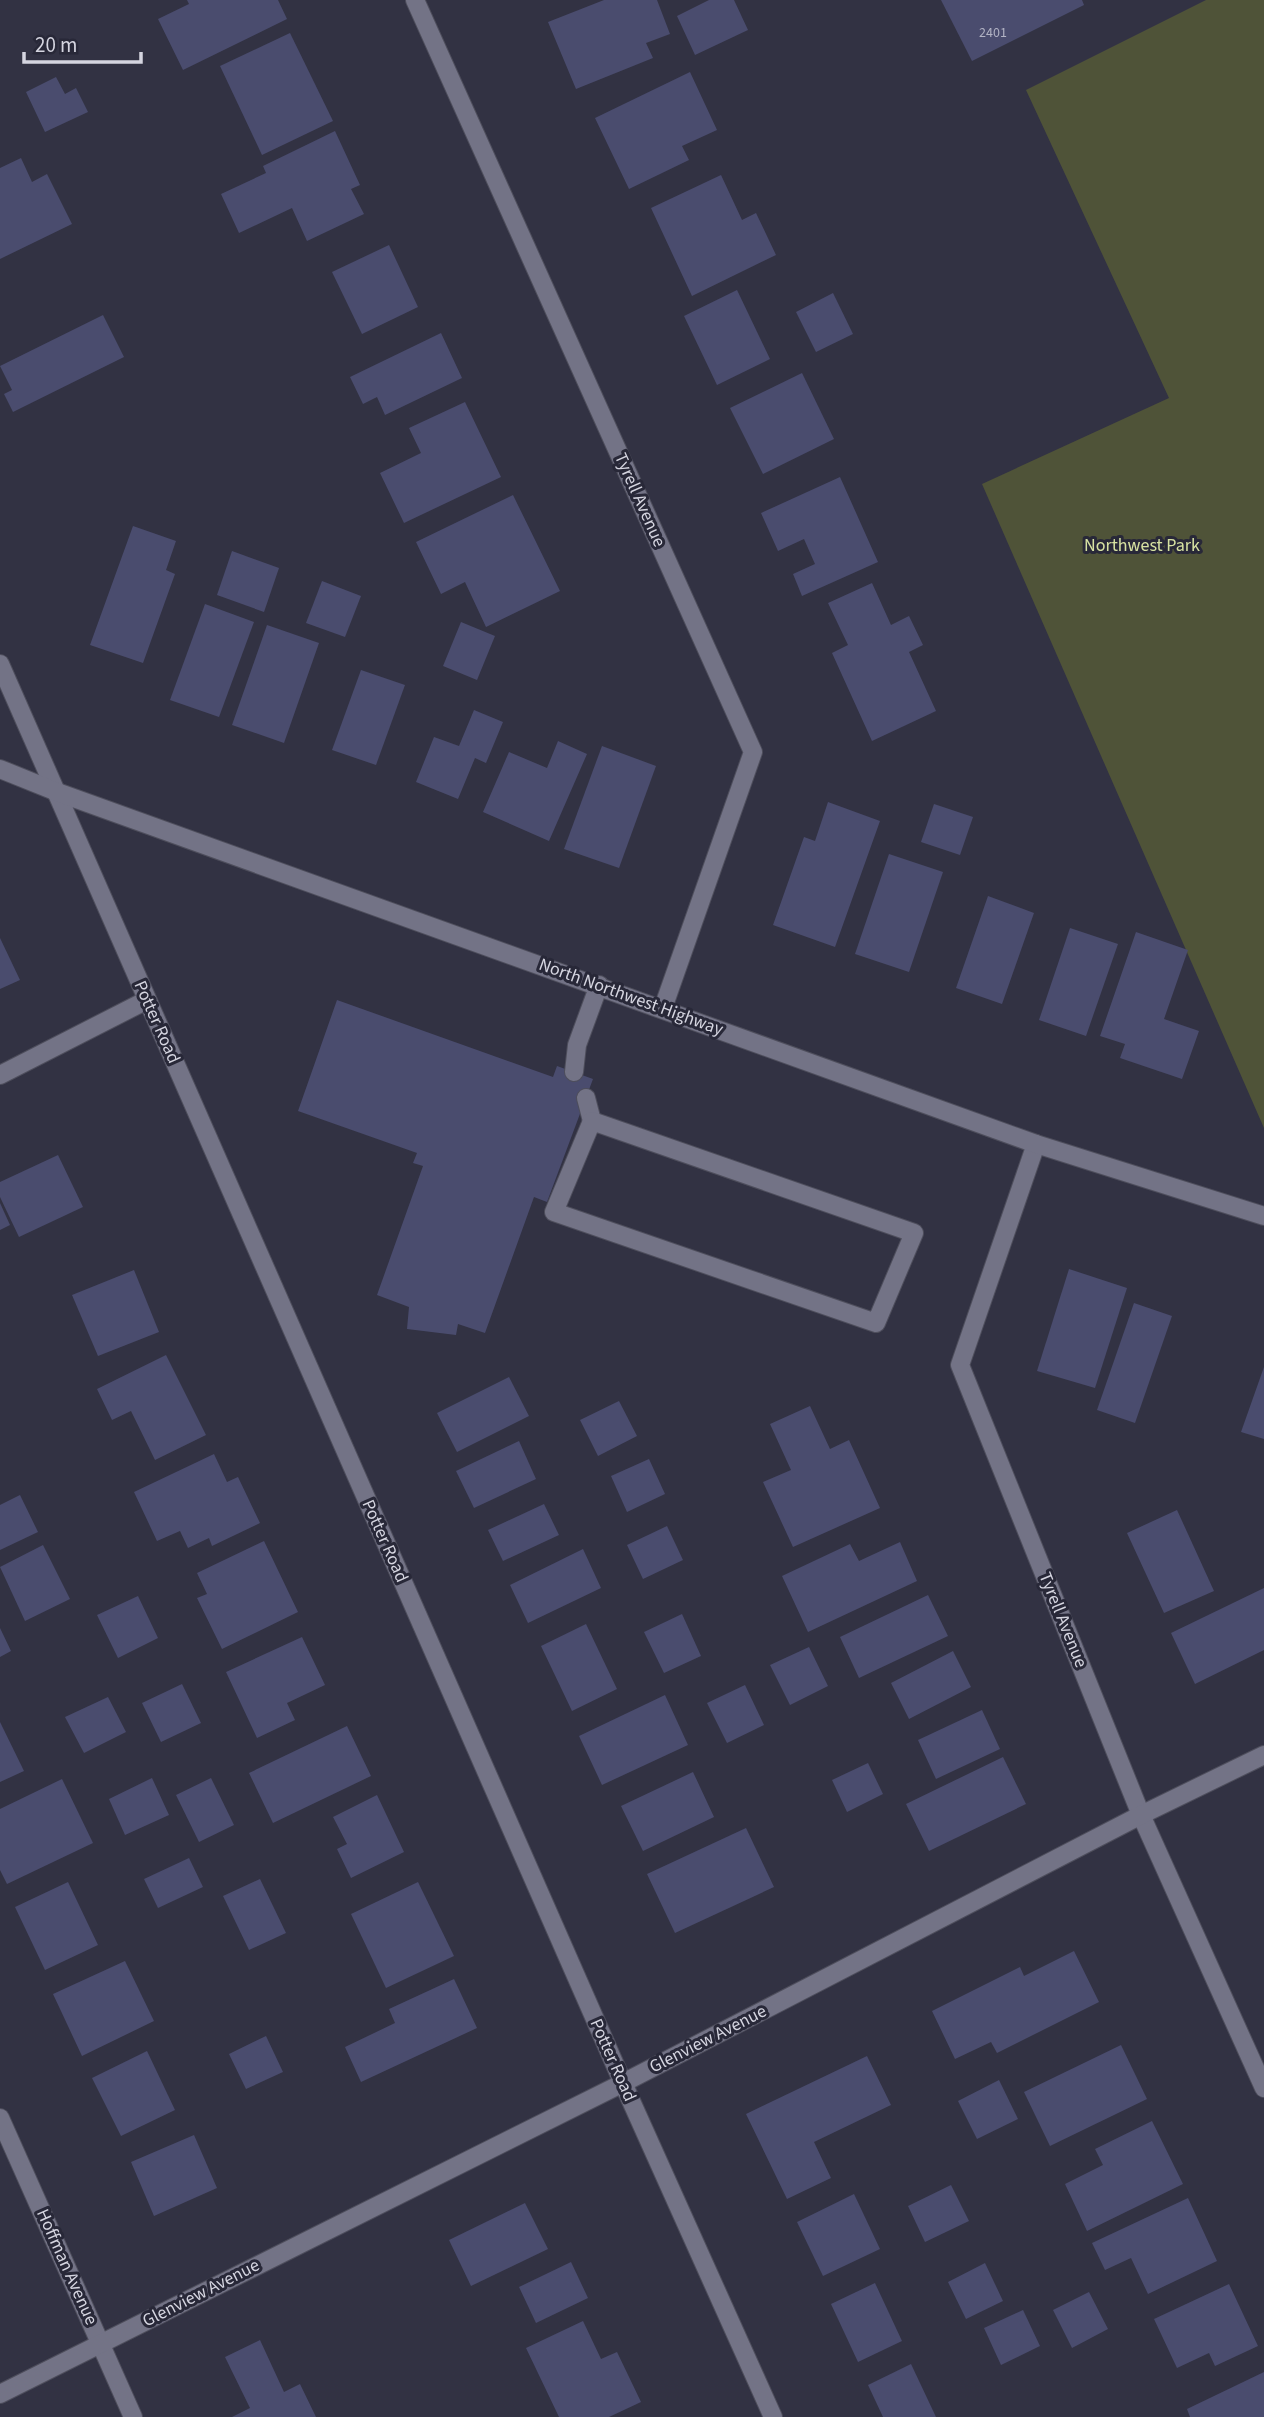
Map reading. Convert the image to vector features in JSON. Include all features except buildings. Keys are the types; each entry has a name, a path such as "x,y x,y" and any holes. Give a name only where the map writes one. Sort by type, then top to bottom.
{"street":[{"name":"Tyrell Avenue","path":"415,0 753,752 663,1008"},
{"name":"Potter Road","path":"0,664 622,2083 773,2417"},
{"name":"North Northwest Highway","path":"0,769 57,792 1036,1144 1264,1216"},
{"path":"574,1072 577,1045 599,985"},
{"path":"0,1075 147,1000"},
{"path":"586,1098 592,1121 554,1212 876,1323 914,1233 592,1121"},
{"name":"Tyrell Avenue","path":"1036,1144 960,1365 1141,1815 1264,2088"},
{"name":"Glenview Avenue","path":"0,2395 622,2083 1141,1815 1264,1755"},
{"name":"Hoffman Avenue","path":"0,2118 133,2417"}],"green space":[{"name":"Northwest Park","path":"1206,0 1264,0 1264,1128 982,484 1169,398 1026,90"}]}
